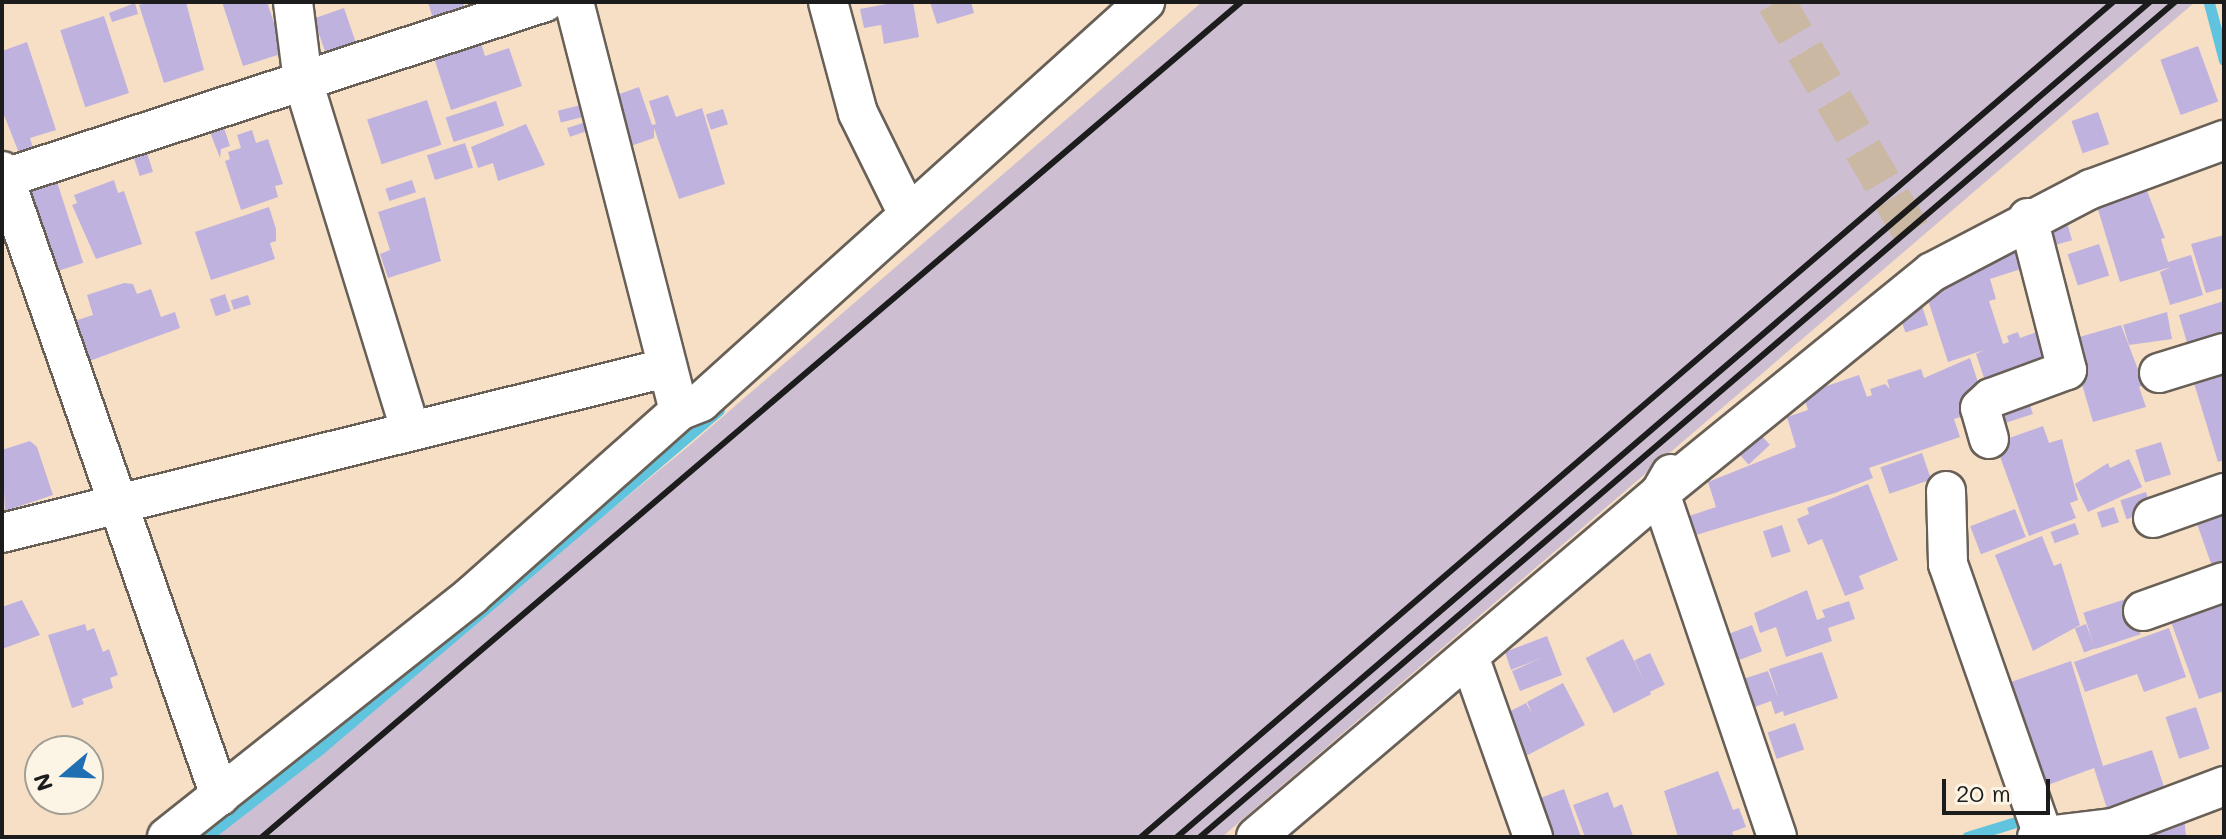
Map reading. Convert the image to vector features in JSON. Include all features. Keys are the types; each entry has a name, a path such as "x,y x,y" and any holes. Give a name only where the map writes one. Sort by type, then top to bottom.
{"street":[{"path":"293,2 303,81 411,431"},
{"path":"220,796 3,176 545,2"},
{"path":"574,2 679,411"},
{"path":"828,2 858,113 908,214"},
{"path":"167,837 472,595 679,411 701,402 1145,2"},
{"path":"1777,837 1660,493 1680,456 1920,246 2081,171 2201,134 2224,138"},
{"path":"1256,837 1660,493 1932,272 2028,218 2224,138"},
{"path":"1989,439 1980,408 1991,398 2067,370 2028,218"},
{"path":"2159,373 2224,353"},
{"path":"2,533 666,368"},
{"path":"1946,491 1948,564 2040,836 2115,833 2224,786"},
{"path":"2153,518 2224,493"},
{"path":"2143,611 2224,582"},
{"path":"1469,656 1533,837"}],"shaded area":[{"path":"1202,2 2195,2 1222,837 213,837 690,445"}],"building":[{"path":"148,2 186,2 204,70 164,83 139,5"},
{"path":"222,2 267,2 284,53 243,66"},
{"path":"428,2 463,2 466,13 434,22"},
{"path":"913,2 919,37 884,44 881,25 864,28 860,9"},
{"path":"930,2 971,2 974,13 937,24"},
{"path":"135,3 138,14 112,22 109,13"},
{"path":"344,8 357,45 326,55 314,18"},
{"path":"104,16 129,93 85,107 60,30"},
{"path":"480,40 485,56 509,48 522,86 451,110 434,58"},
{"path":"27,42 56,130 30,138 33,148 19,153 2,110 2,51"},
{"path":"2198,46 2218,101 2181,115 2160,60"},
{"path":"639,87 652,125 656,124 649,101 668,95 676,117 702,108 725,184 679,199 654,128 654,138 625,148 611,97"},
{"path":"427,100 442,145 382,164 367,119"},
{"path":"496,101 504,126 454,142 446,117"},
{"path":"585,104 588,116 561,122 558,111"},
{"path":"723,109 728,124 711,130 706,115"},
{"path":"2098,112 2109,144 2083,153 2072,121"},
{"path":"589,121 592,130 570,137 567,128"},
{"path":"222,122 230,146 221,149 220,158 208,127"},
{"path":"526,124 545,165 498,181 493,163 478,168 471,147"},
{"path":"252,130 256,143 268,139 283,184 275,186 278,197 241,210 225,161 230,159 228,152 241,148 237,135"},
{"path":"465,143 473,168 435,180 427,155"},
{"path":"145,147 153,172 140,176 132,151"},
{"path":"114,180 118,193 124,191 142,244 96,259 72,205 77,203 74,195"},
{"path":"412,180 416,192 389,201 385,189"},
{"path":"57,182 83,263 51,273 25,193"},
{"path":"2146,188 2165,238 2161,239 2168,262 2191,255 2203,295 2170,305 2160,272 2171,267 2120,282 2096,203"},
{"path":"425,197 441,261 388,278 380,254 390,250 378,212"},
{"path":"269,207 276,229 276,241 270,243 275,259 211,280 195,232"},
{"path":"2066,219 2072,240 2051,246 2045,225"},
{"path":"2224,235 2224,288 2206,293 2191,244"},
{"path":"2099,244 2109,275 2078,286 2068,254"},
{"path":"2018,247 2024,268 1990,279 1996,299 1989,301 2003,344 2009,342 2007,336 2018,332 2020,338 2040,331 2053,366 1988,390 1976,354 1984,350 1948,362 1926,294"},
{"path":"124,283 133,284 137,294 151,289 161,317 175,312 180,328 81,364 68,323 93,315 87,295"},
{"path":"225,294 231,311 216,316 210,299"},
{"path":"248,295 251,305 234,310 231,300"},
{"path":"2224,301 2224,342 2190,353 2179,315"},
{"path":"1922,306 1928,325 1905,332 1899,313"},
{"path":"2167,312 2172,339 2129,345 2123,325"},
{"path":"2121,325 2144,385 2139,387 2146,407 2093,422 2069,340"},
{"path":"1970,358 1981,391 1970,414 1954,419 1960,437 1869,468 1873,478 1835,493 1696,535 1689,516 1716,507 1708,482 1796,447 1787,417 1808,410 1803,394 1859,375 1867,397 1872,395 1870,389 1885,384 1890,389 1887,380 1921,369 1924,378"},
{"path":"2224,374 2224,460 2218,462 2194,383"},
{"path":"2027,396 2033,414 1996,426 1990,408"},
{"path":"2043,426 2049,443 2062,439 2078,500 2070,503 2076,518 2029,536 1995,443"},
{"path":"1759,433 1770,445 1749,464 1738,453"},
{"path":"30,441 37,447 53,495 5,511 2,450"},
{"path":"2161,442 2171,475 2145,482 2135,450"},
{"path":"1922,453 1931,479 1890,494 1880,467"},
{"path":"2129,459 2142,487 2088,512 2075,484 2108,463 2110,468"},
{"path":"1868,484 1898,560 1859,576 1864,589 1845,596 1822,539 1808,545 1797,519 1809,514 1807,508"},
{"path":"2146,492 2152,511 2127,519 2120,500"},
{"path":"2114,507 2119,522 2102,528 2097,513"},
{"path":"2224,508 2224,564 2213,569 2195,518"},
{"path":"2015,509 2026,537 1981,554 1970,526"},
{"path":"2075,523 2079,534 2055,543 2051,532"},
{"path":"1782,525 1791,552 1772,558 1763,531"},
{"path":"2042,536 2054,566 2061,563 2080,625 2033,651 1995,555"},
{"path":"1807,590 1817,620 1825,617 1822,610 1849,601 1855,619 1828,628 1832,641 1786,657 1776,627 1760,633 1754,613"},
{"path":"2219,593 2224,607 2224,691 2199,699 2167,611"},
{"path":"2129,598 2141,634 2095,649 2083,613"},
{"path":"22,600 40,635 2,649 2,607"},
{"path":"85,624 87,631 94,628 103,652 109,649 118,675 110,678 113,688 82,699 84,704 72,708 48,635"},
{"path":"2086,624 2095,648 2084,653 2075,628"},
{"path":"1752,625 1762,651 1738,660 1728,634"},
{"path":"2169,628 2186,677 2144,692 2137,674 2085,692 2074,662"},
{"path":"1547,636 1562,675 1520,691 1512,671 1544,657 1511,670 1505,652"},
{"path":"1623,639 1651,694 1614,713 1586,658"},
{"path":"1822,652 1838,698 1784,716 1783,711 1775,714 1771,701 1752,708 1743,679 1768,671 1779,700 1769,669"},
{"path":"1650,653 1665,685 1649,692 1635,660"},
{"path":"2071,661 2103,766 2152,750 2167,796 2109,815 2094,768 2048,785 2008,689 2011,682"},
{"path":"1563,683 1585,725 1522,758 1507,713 1526,703 1532,713 1527,702"},
{"path":"2196,707 2210,749 2179,759 2166,717"},
{"path":"1795,723 1804,749 1777,759 1768,732"},
{"path":"1718,771 1733,810 1739,808 1746,827 1732,832 1734,837 1678,837 1664,791"},
{"path":"1564,789 1581,837 1548,837 1535,800"},
{"path":"1608,792 1614,808 1622,804 1633,836 1585,837 1573,805"},
{"path":"2184,815 2186,837 2133,837"}],"waterway":[{"path":"2209,3 2224,60"},
{"path":"206,837 321,748 719,410"},
{"path":"1967,837 2016,822"}],"tunnel":[{"path":"1776,2 1917,241"}],"railway":[{"path":"262,837 1241,2"},
{"path":"1141,837 2113,2"},
{"path":"1177,837 2150,2"},
{"path":"1200,837 2175,2"}]}
